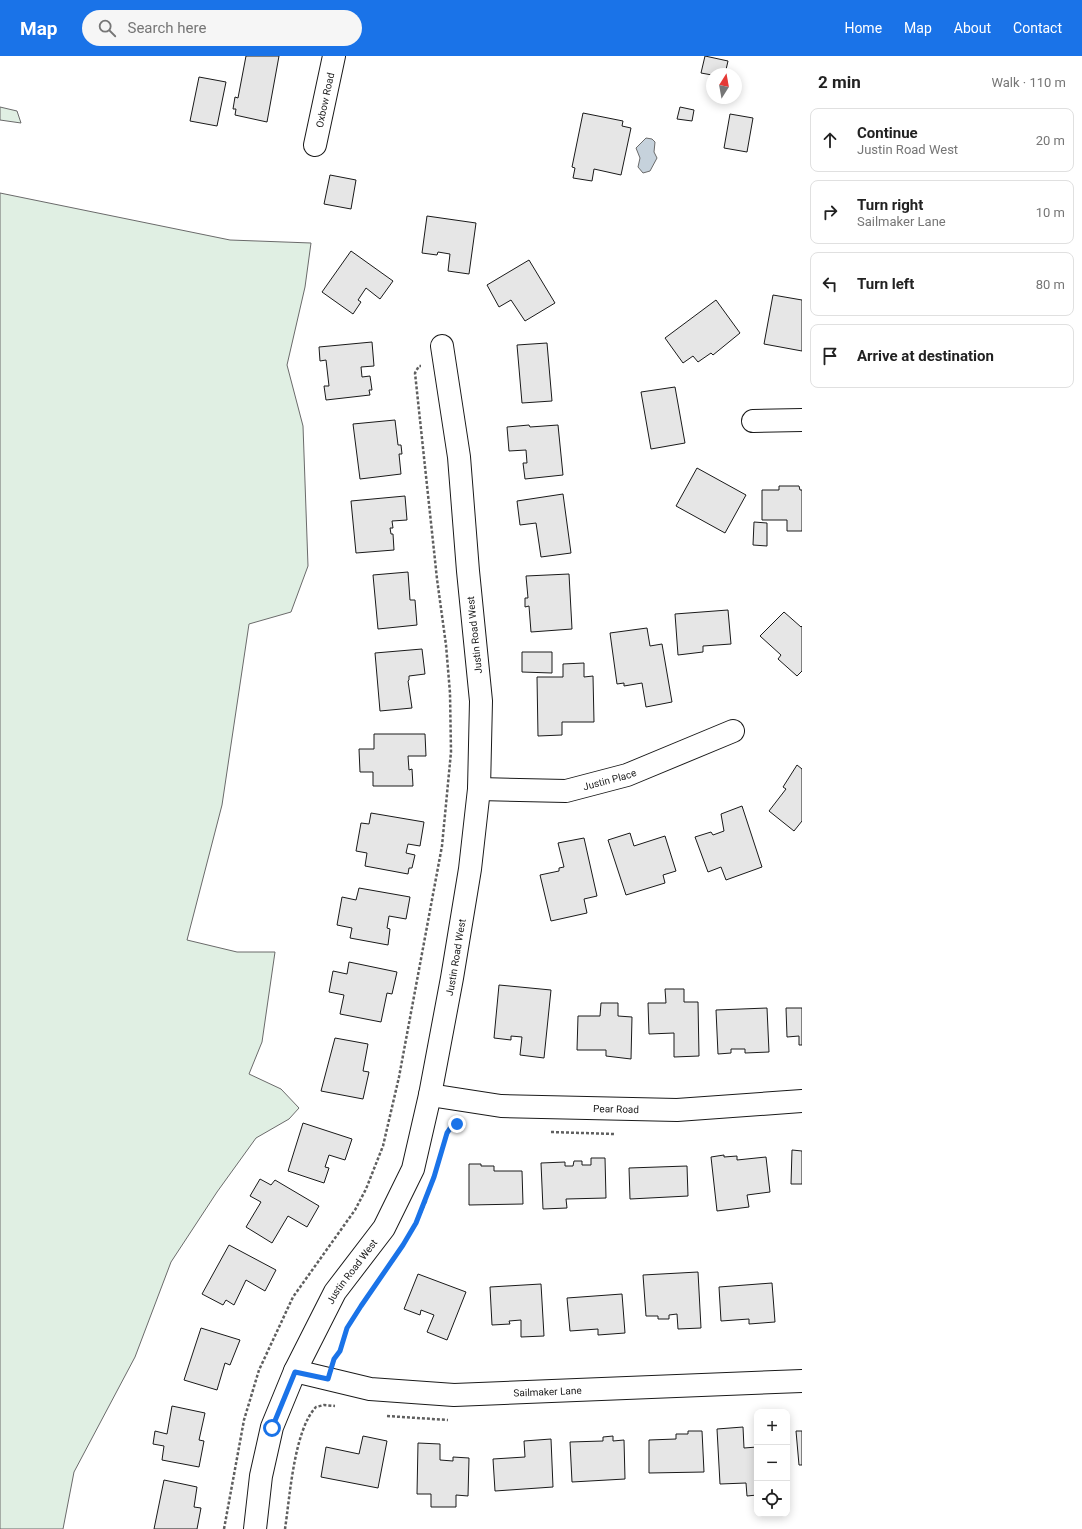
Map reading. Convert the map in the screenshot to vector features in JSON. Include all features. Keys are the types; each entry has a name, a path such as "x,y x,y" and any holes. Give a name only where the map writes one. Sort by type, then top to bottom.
{"street":[{"name":"Oxbow Road","path":"315,145 334,56"},
{"name":"Justin Road West","path":"255,1529 261,1476 272,1428 295,1372 335,1292 384,1228 413,1169 430,1095 468,877 479,789 481,700 468,571 459,457 443,353"},
{"path":"753,421 802,420"},
{"name":"Justin Place","path":"479,789 566,791 627,776 733,731"},
{"name":"Pear Road","path":"430,1095 501,1106 677,1110 802,1101"},
{"name":"Sailmaker Lane","path":"295,1372 370,1389 454,1395 802,1381"}],"path":[{"path":"224,1529 241,1434 259,1370 294,1297 355,1210 366,1189 383,1146 401,1069 442,846 451,752 450,693 446,645 437,579 415,373 419,366 443,353"},
{"path":"445,1140 451,1127 461,1123"},
{"path":"545,1132 615,1134"},
{"path":"328,1379 334,1359 340,1351 347,1328 403,1245 416,1223 429,1191"},
{"path":"285,1529 299,1440 304,1423 316,1407 324,1405 342,1408"},
{"path":"384,1415 431,1420 451,1420"}],"green space":[{"path":"0,107 17,111 21,123 0,120"},
{"path":"0,193 230,240 311,243 305,287 287,365 303,426 308,566 291,612 249,624 222,805 187,940 237,952 275,952 262,1042 249,1074 281,1089 299,1108 289,1119 256,1138 217,1192 171,1262 135,1357 74,1472 63,1529 0,1529"}],"shaded area":[{"path":"646,138 652,139 655,142 654,152 657,158 650,171 643,173 638,167 640,158 636,148"}],"building":[{"path":"246,56 279,56 267,122 235,115 236,109 233,109 235,97 238,98"},
{"path":"705,56 728,61 726,68 706,68 706,74 701,73"},
{"path":"199,77 226,82 217,126 190,121"},
{"path":"680,107 694,110 692,121 677,119"},
{"path":"583,113 623,121 622,126 631,128 621,175 594,169 592,181 573,178 575,168 572,167"},
{"path":"730,114 753,118 747,152 724,148"},
{"path":"330,175 356,180 351,209 324,204"},
{"path":"427,216 476,223 469,274 448,271 450,254 438,252 437,255 422,253"},
{"path":"351,251 393,281 380,299 366,288 358,300 361,302 353,314 322,292"},
{"path":"529,260 555,303 525,321 511,300 499,307 487,285"},
{"path":"773,295 802,300 802,351 764,344"},
{"path":"716,300 740,333 713,355 711,353 698,362 693,356 683,363 665,338"},
{"path":"372,342 374,366 361,367 362,377 370,376 372,390 369,390 370,395 326,400 324,386 329,386 326,360 320,361 319,347"},
{"path":"547,343 552,401 522,403 517,345"},
{"path":"675,387 685,443 651,449 641,392"},
{"path":"395,420 398,445 401,445 402,454 399,454 401,474 360,479 353,424"},
{"path":"529,425 530,427 558,425 563,475 525,479 523,463 527,463 526,450 509,451 507,427"},
{"path":"697,468 746,495 725,533 676,506"},
{"path":"779,486 799,486 800,490 802,490 802,531 787,531 787,520 762,520 762,490 779,490"},
{"path":"563,494 571,553 541,557 536,523 520,525 517,501"},
{"path":"405,496 407,520 392,521 393,528 390,528 391,534 393,534 394,550 356,553 351,501"},
{"path":"754,522 767,523 767,546 753,545"},
{"path":"408,572 410,600 415,600 417,625 378,629 373,575"},
{"path":"569,574 572,629 531,632 529,606 525,607 525,598 528,598 526,576"},
{"path":"728,610 731,644 703,646 703,652 678,655 675,614"},
{"path":"784,612 801,627 802,626 802,671 797,676 778,659 781,655 760,636"},
{"path":"647,628 650,646 662,644 672,702 646,707 642,683 624,686 624,683 617,684 610,633"},
{"path":"422,649 425,674 409,676 408,681 412,708 380,711 375,653"},
{"path":"522,652 552,652 552,673 522,672"},
{"path":"584,663 584,677 593,676 594,722 562,722 562,735 538,736 537,677 563,677 563,664"},
{"path":"374,734 425,734 426,756 408,756 409,770 412,769 413,786 373,786 373,772 360,772 359,749 374,749"},
{"path":"797,765 802,769 802,821 794,831 769,811 786,789 783,787"},
{"path":"742,806 762,867 726,880 721,867 708,872 695,837 711,832 713,835 724,831 721,814"},
{"path":"371,813 424,822 420,846 408,844 406,853 415,855 412,868 409,868 408,874 365,866 367,853 356,851 361,823 369,824"},
{"path":"630,833 634,846 665,836 676,871 663,875 665,883 626,895 608,840"},
{"path":"584,838 597,896 584,899 587,913 551,921 540,875 559,871 559,868 564,867 558,843"},
{"path":"359,888 410,897 406,919 389,916 387,928 390,929 388,945 350,938 352,928 337,925 342,897 356,900"},
{"path":"349,962 397,972 392,994 387,993 381,1022 340,1014 344,995 329,992 333,971 347,974"},
{"path":"499,985 551,990 544,1058 520,1055 522,1037 511,1036 511,1040 494,1038"},
{"path":"665,989 684,989 684,1002 698,1002 699,1056 674,1057 674,1033 649,1034 648,1003 666,1003"},
{"path":"601,1003 618,1003 618,1016 632,1017 631,1059 606,1056 606,1050 577,1050 578,1016 600,1016"},
{"path":"767,1008 769,1052 745,1053 745,1049 731,1049 731,1053 718,1054 716,1010"},
{"path":"786,1008 802,1008 802,1045 799,1045 799,1036 787,1037"},
{"path":"335,1038 368,1044 363,1071 369,1072 363,1099 321,1091"},
{"path":"303,1123 352,1139 345,1160 329,1155 325,1167 329,1168 324,1183 288,1171"},
{"path":"792,1150 802,1151 802,1184 791,1184"},
{"path":"724,1155 724,1157 737,1156 737,1160 766,1157 770,1192 747,1195 749,1207 717,1211 711,1157"},
{"path":"591,1158 605,1158 606,1198 566,1199 567,1208 543,1209 541,1163 565,1162 565,1166 573,1166 574,1161 582,1161 582,1165 591,1165"},
{"path":"469,1164 494,1166 494,1171 522,1171 523,1204 469,1205"},
{"path":"687,1166 688,1196 630,1199 629,1168"},
{"path":"260,1179 271,1185 275,1180 319,1206 307,1227 288,1216 272,1243 246,1227 261,1202 250,1196"},
{"path":"229,1245 276,1270 265,1291 246,1280 234,1305 226,1300 223,1305 202,1294"},
{"path":"698,1272 701,1328 678,1329 677,1314 669,1315 669,1319 658,1319 658,1316 646,1316 643,1275"},
{"path":"418,1274 466,1292 447,1340 427,1332 434,1315 421,1310 420,1315 404,1309"},
{"path":"772,1283 775,1322 749,1324 749,1319 721,1321 719,1287"},
{"path":"541,1284 544,1336 521,1337 521,1320 509,1321 510,1324 492,1325 490,1287"},
{"path":"622,1294 625,1333 598,1335 598,1329 570,1331 567,1298"},
{"path":"201,1328 240,1340 230,1365 225,1363 217,1390 184,1380"},
{"path":"172,1406 205,1413 199,1440 204,1441 199,1467 162,1460 164,1446 153,1444 155,1431 167,1434"},
{"path":"743,1427 744,1448 754,1447 754,1495 747,1496 746,1483 720,1484 717,1429"},
{"path":"688,1431 702,1431 704,1472 649,1473 649,1440 676,1439 676,1434 688,1434"},
{"path":"796,1431 802,1431 802,1465 799,1465"},
{"path":"363,1436 387,1441 378,1488 321,1477 326,1447 359,1454"},
{"path":"613,1436 613,1441 624,1440 625,1479 572,1482 570,1442 603,1441 603,1437"},
{"path":"551,1439 553,1487 495,1491 493,1459 525,1457 524,1441"},
{"path":"418,1443 440,1444 440,1460 453,1461 453,1457 469,1458 468,1496 456,1495 456,1507 431,1507 431,1494 417,1494"},
{"path":"164,1480 197,1487 194,1507 201,1508 197,1529 154,1529"}],"route":[{"path":"272,1428 295,1372 328,1379 334,1359 340,1351 343,1337 347,1328 403,1245 416,1223 427,1198 447,1133 451,1127 457,1124"}]}
